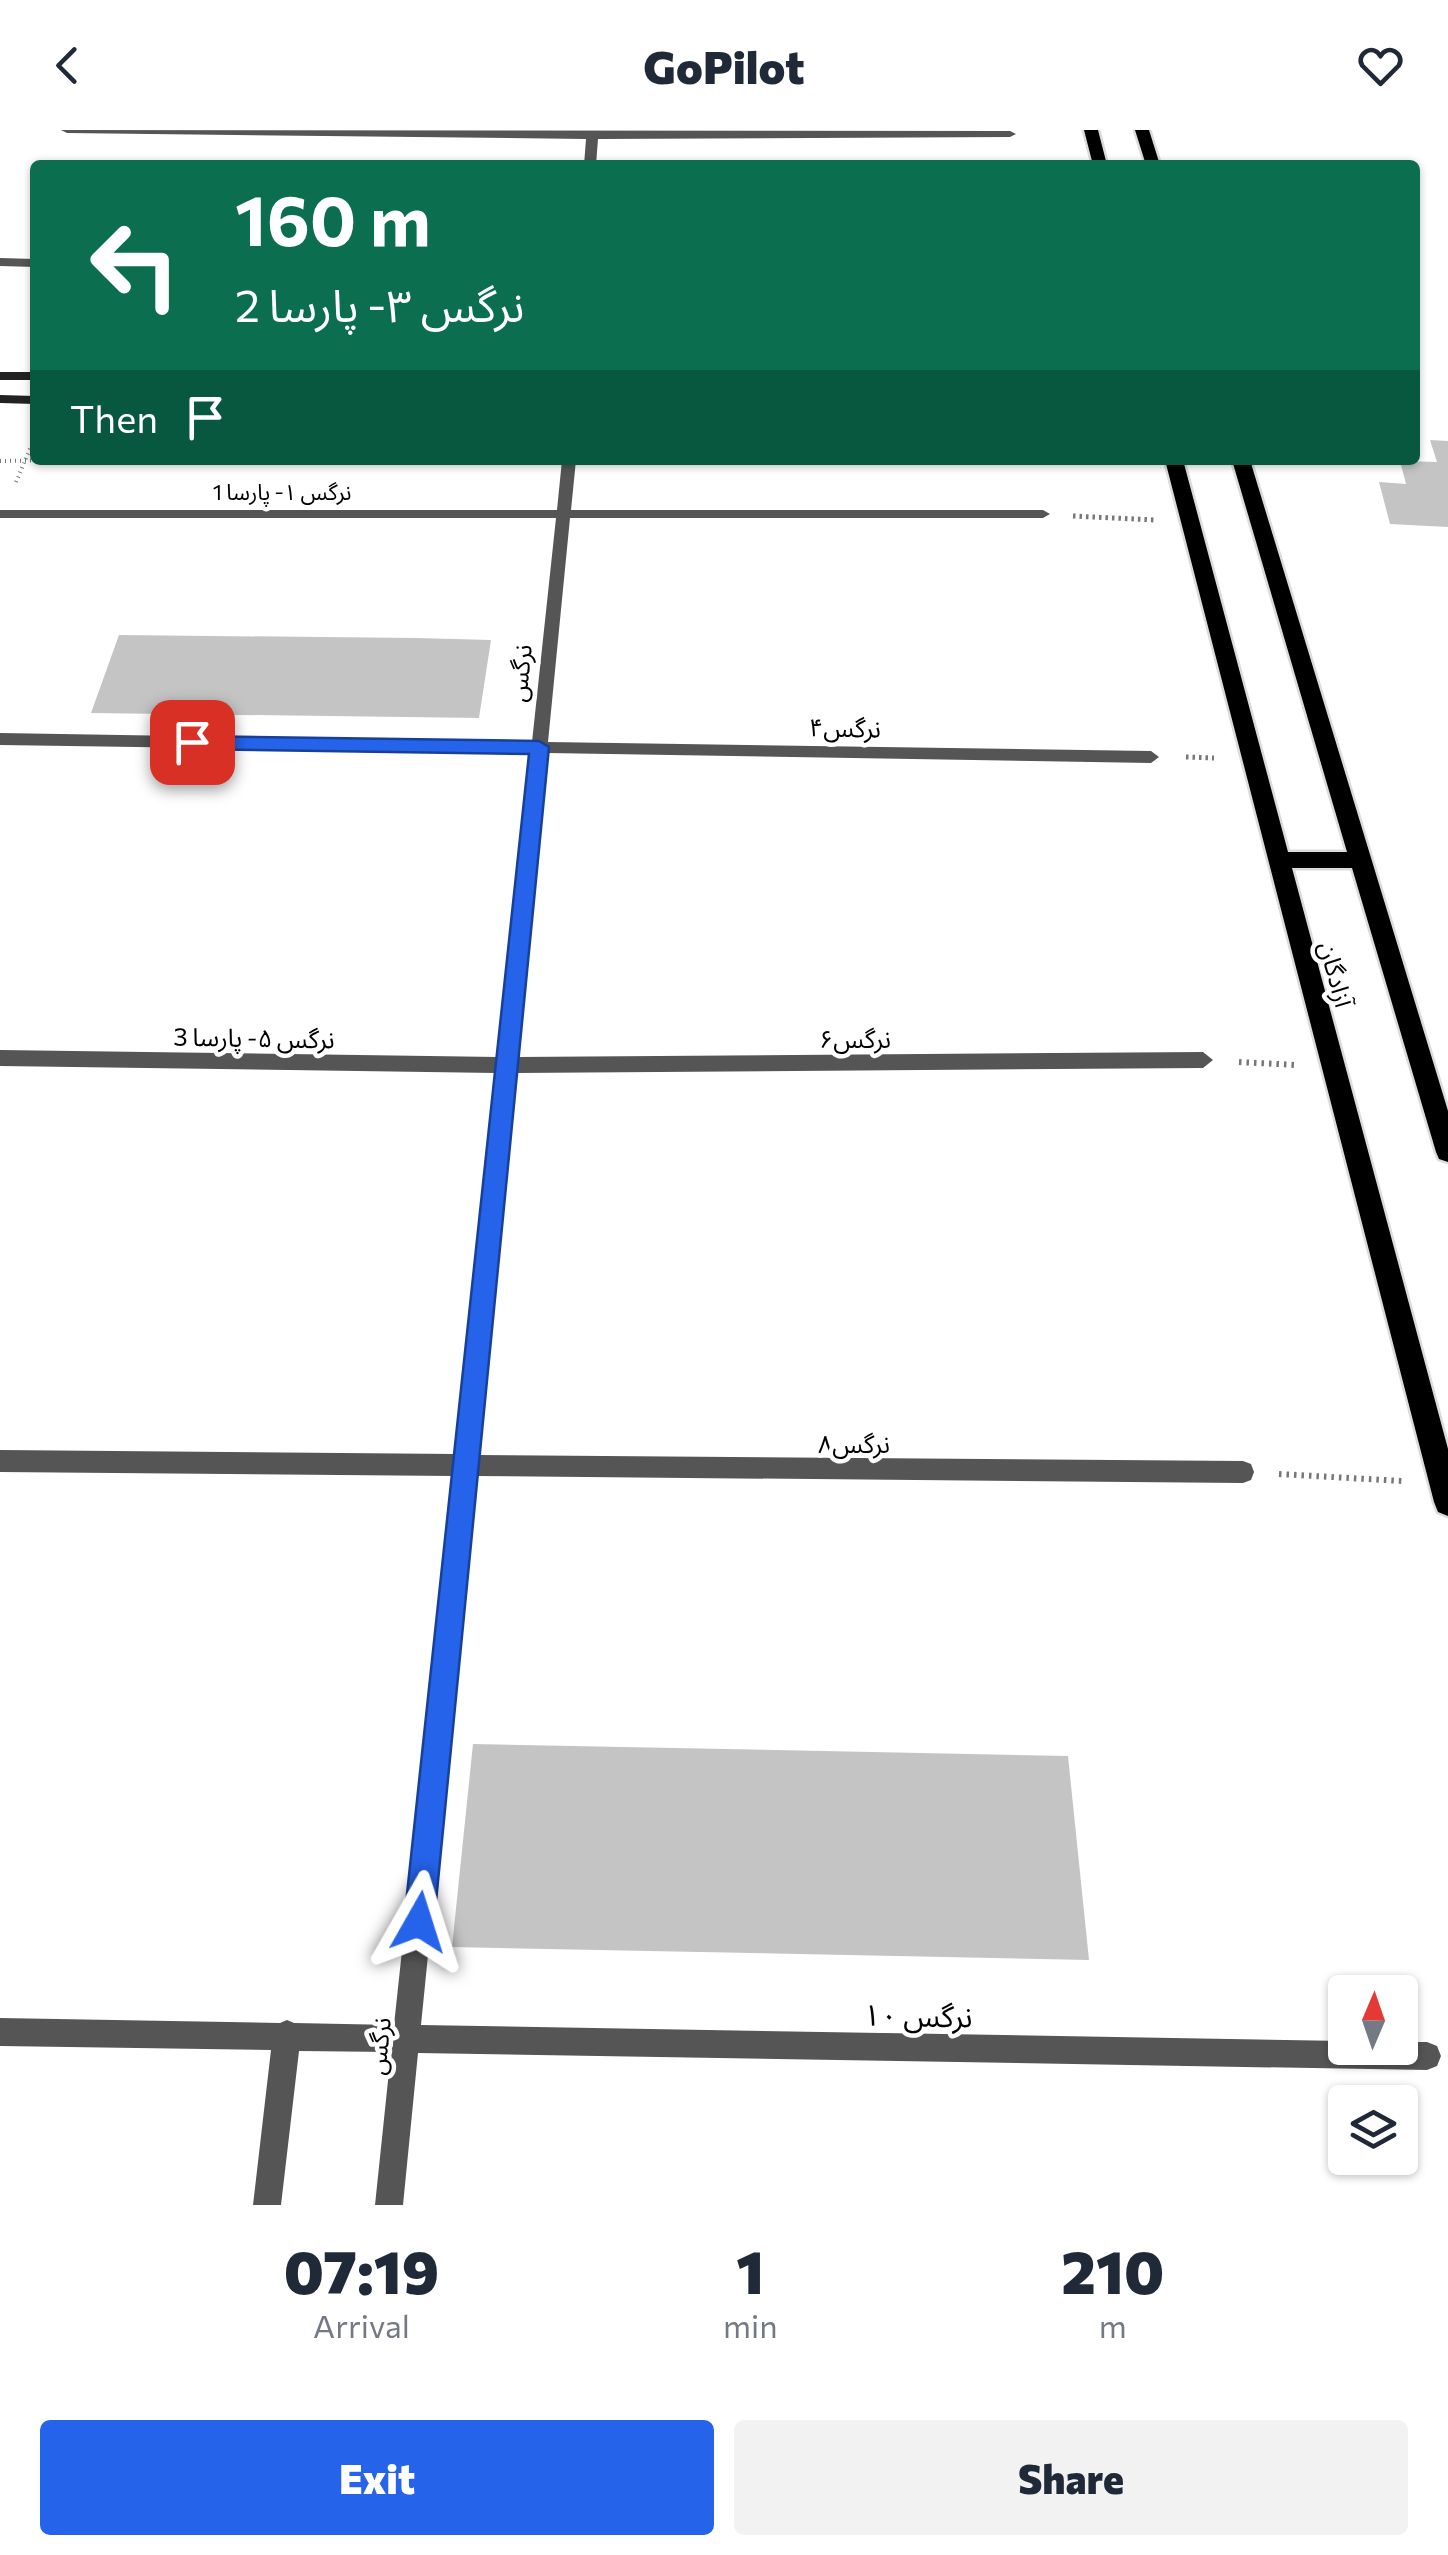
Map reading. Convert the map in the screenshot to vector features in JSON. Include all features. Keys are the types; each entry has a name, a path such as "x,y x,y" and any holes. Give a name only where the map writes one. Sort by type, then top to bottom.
{"main road":[{"path":"1091,130 1099,160"},
{"path":"1142,130 1151,160"},
{"name":"آزادگان","path":"1175,465 1445,1492"},
{"path":"1242,465 1448,1152"},
{"path":"1279,860 1361,860"}],"street":[{"path":"66,130 1010,134"},
{"path":"590,160 593,133"},
{"path":"0,262 30,263"},
{"path":"0,376 30,376"},
{"path":"0,400 30,400"},
{"name":"نرگس","path":"389,2205 569,465"},
{"name":"نرگس ۱- پارسا 1","path":"2,514 1043,514"},
{"name":"نرگس۴","path":"0,739 1151,756"},
{"name":"نرگس ۵- پارسا 3","path":"0,1058 507,1065"},
{"name":"نرگس۶","path":"507,1065 1203,1060"},
{"name":"نرگس۸","path":"0,1461 1243,1472"},
{"name":"نرگس ۱۰","path":"0,2032 1428,2056"},
{"path":"267,2205 288,2034"}],"path":[{"path":"2,514 30,449"},
{"path":"0,461 30,461"},
{"path":"1203,1060 1332,1066"},
{"path":"1243,1472 1445,1492"}],"building":[{"path":"1430,440 1448,441 1448,527 1390,524 1379,482 1406,484 1401,465 1437,462"},
{"path":"119,635 491,640 479,718 91,713"},
{"path":"473,1744 1068,1756 1089,1960 452,1947"}],"route":[{"path":"192,742 539,747 419,1922"}]}
